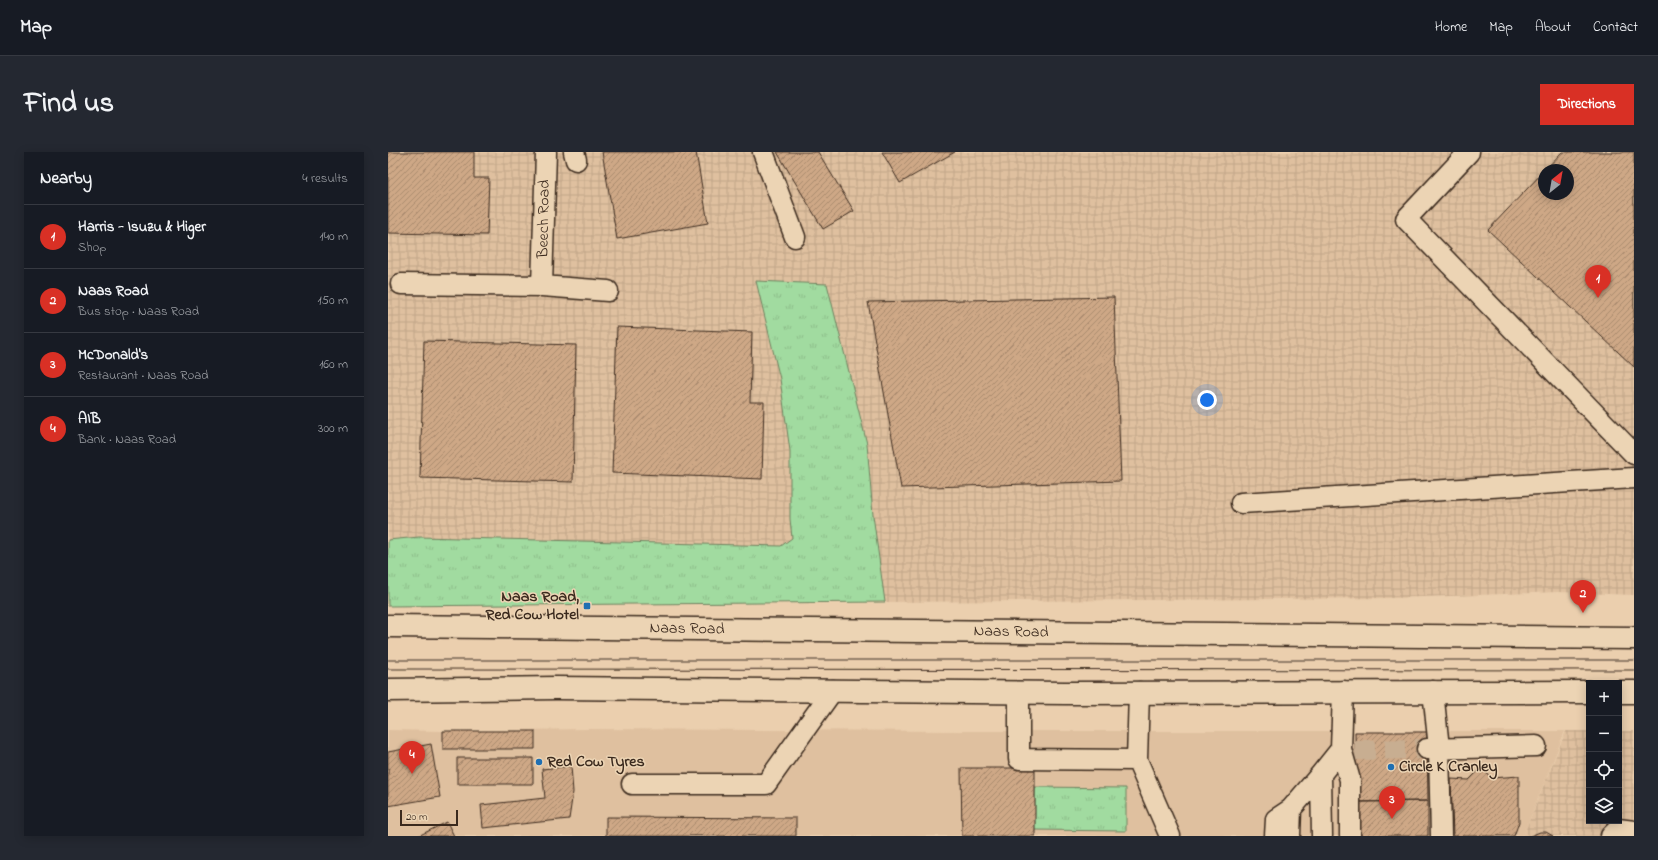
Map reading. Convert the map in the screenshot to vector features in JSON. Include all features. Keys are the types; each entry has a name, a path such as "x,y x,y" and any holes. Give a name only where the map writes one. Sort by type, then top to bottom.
{"main road":[{"name":"Naas Road","path":"388,626 1634,638"},
{"path":"388,690 564,688 1019,692 1586,692"},
{"path":"1622,692 1634,692"}],"street":[{"name":"Beech Road","path":"542,286 546,152"},
{"path":"762,152 795,237"},
{"path":"1469,152 1406,219 1634,454"},
{"path":"401,284 542,286 608,291"},
{"path":"1241,503 1634,478"},
{"path":"632,784 766,784 833,690"},
{"path":"1344,691 1350,780 1350,836"},
{"path":"1433,691 1433,749 1441,836"},
{"path":"1019,692 1019,758 1137,760"},
{"path":"1139,692 1137,760 1170,836"},
{"path":"1433,749 1536,746"},
{"path":"1275,836 1276,819 1291,809 1321,774 1348,749"},
{"path":"1321,774 1322,836"},
{"path":"1290,836 1291,809"},
{"path":"1611,836 1618,829 1634,831"}],"shaded area":[{"path":"388,152 1634,152 1634,595 1557,592 1396,598 885,602 484,602 388,604"},
{"path":"586,729 960,731 1565,731 1523,836 388,836 388,730 441,731"},
{"path":"1566,731 1586,731 1586,824 1622,824 1622,731 1634,731 1634,836 1523,836"}],"green space":[{"path":"756,281 827,284 867,444 873,515 885,602 388,606 388,540 419,537 781,546 792,538 790,519 790,451 780,379"},
{"path":"1035,787 1126,788 1126,831 1034,830"}],"building":[{"path":"388,152 474,152 474,178 489,178 487,235 388,233"},
{"path":"602,152 696,152 708,223 617,239"},
{"path":"777,152 818,152 854,211 823,229"},
{"path":"882,152 955,152 900,183"},
{"path":"1562,152 1634,152 1634,367 1488,230 1538,177 1538,200 1574,200 1574,164 1551,164"},
{"path":"1114,297 1121,481 901,488 868,302"},
{"path":"617,327 752,332 750,402 764,402 762,479 612,473"},
{"path":"424,341 576,345 573,482 420,478"},
{"path":"443,731 535,731 535,749 443,749"},
{"path":"1355,732 1427,732 1428,801 1356,802"},
{"path":"431,744 440,797 388,806 388,752"},
{"path":"457,758 533,758 533,784 457,784"},
{"path":"571,766 573,792 569,819 483,828 481,805 545,798 542,769"},
{"path":"961,768 1035,768 1035,836 962,836"},
{"path":"1481,768 1492,778 1519,776 1519,822 1514,836 1453,836 1451,779 1469,780"},
{"path":"1428,801 1428,836 1356,836 1356,802"},
{"path":"606,817 796,818 796,836 606,836"},
{"path":"447,822 454,836 418,836"},
{"path":"1540,832 1546,832 1553,836 1530,836"}],"tunnel":[{"path":"1355,750 1427,749"}],"tram line":[{"path":"388,660 1634,660"},
{"path":"388,669 1634,670"}],"place":[{"name":"Harris - Isuzu & Higer","path":"1598,298"},
{"name":"Naas Road, Red Cow Hotel","path":"587,606"},
{"name":"Naas Road","path":"1583,613"},
{"name":"Red Cow Tyres","path":"539,762"},
{"name":"Circle K Cranley","path":"1391,767"},
{"name":"AIB","path":"412,774"},
{"name":"McDonald's","path":"1392,819"}]}
